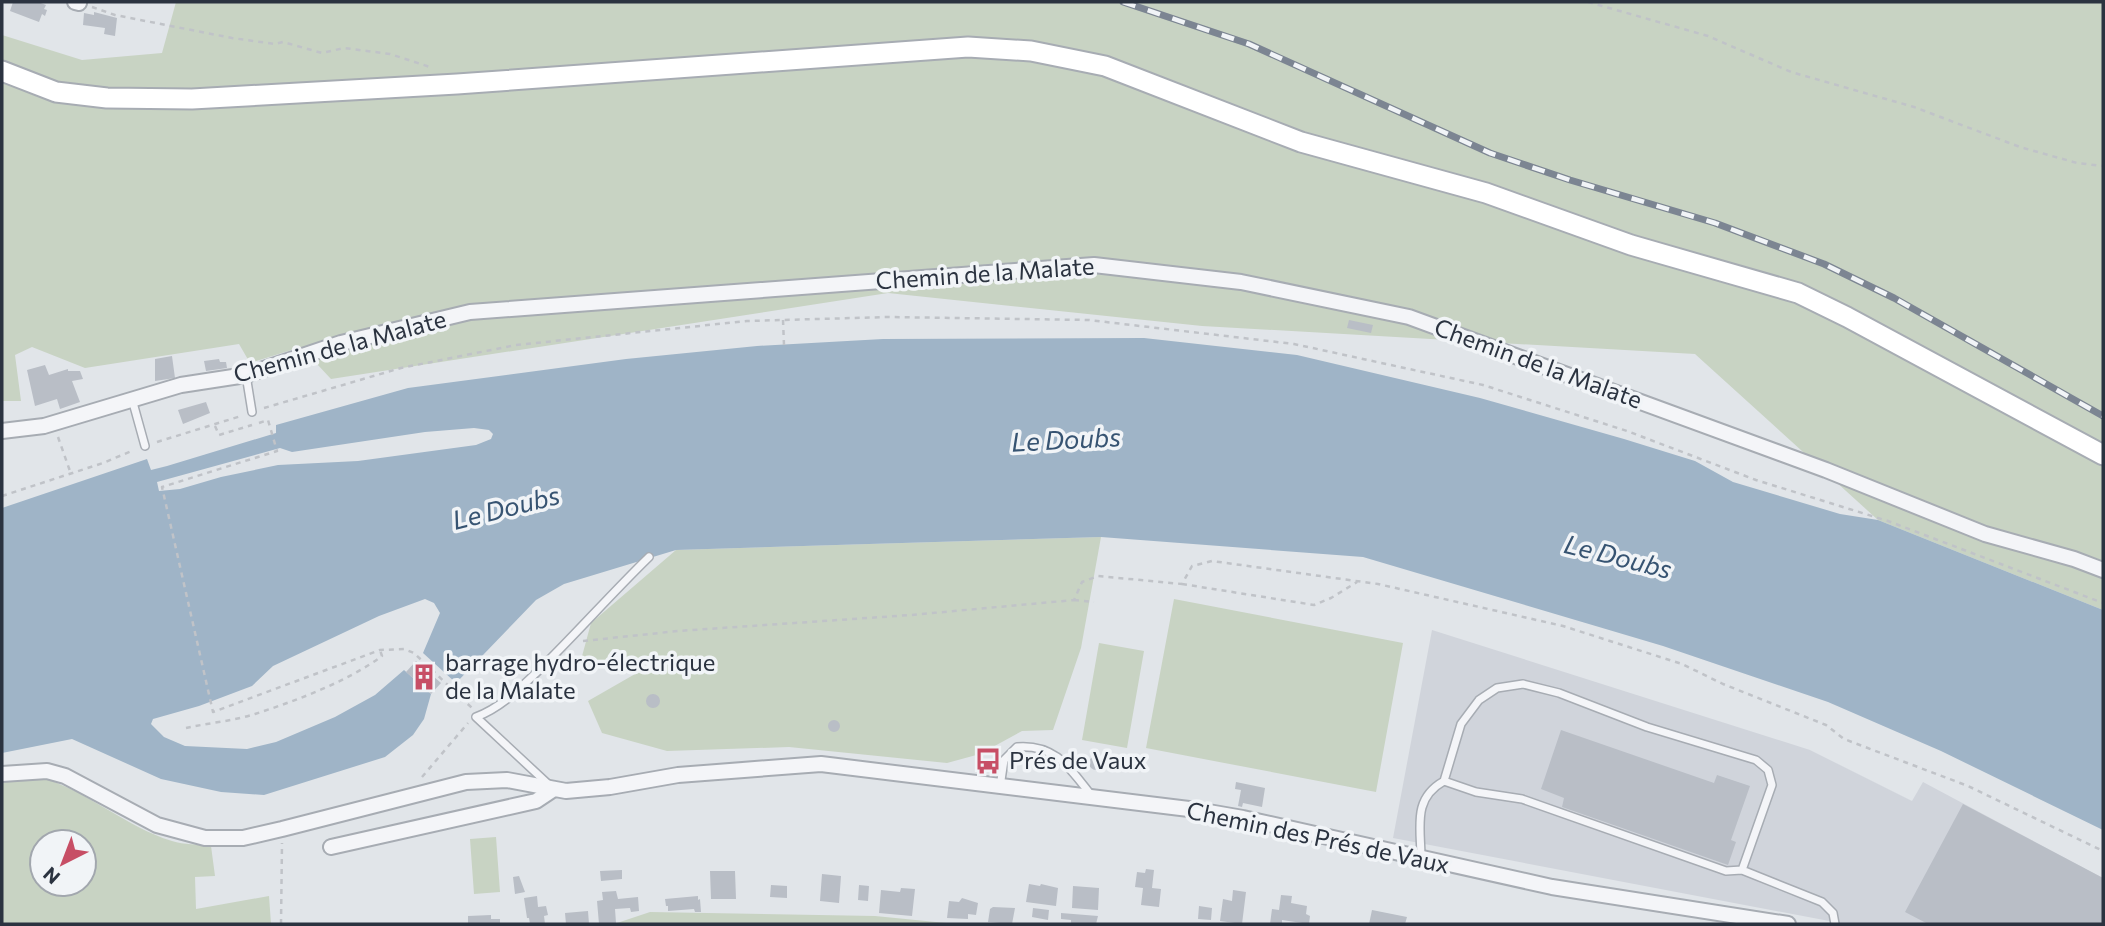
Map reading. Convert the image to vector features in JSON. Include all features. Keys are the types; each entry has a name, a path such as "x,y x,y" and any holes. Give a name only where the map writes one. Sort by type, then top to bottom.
{"main road":[{"path":"2,71 57,92 107,98 192,99 457,84 968,47 1031,51 1105,66 1301,142 1486,193 1631,245 1798,293 2103,455"}],"street":[{"name":"Chemin de la Malate","path":"2,431 44,426 181,385 246,375 341,343 470,312 1094,265 1241,282 1409,317 1814,465 1985,534 2103,570"},
{"name":"Chemin des Prés de Vaux","path":"2,774 47,771 65,776 157,825 205,838 243,838 466,782 507,780 566,791 610,787 678,775 821,764 1243,818 1421,859 1613,898 1788,924"},
{"name":"Chemin des Prés de Vaux","path":"331,846 536,801 554,789"}],"lane":[{"path":"246,375 252,412"},
{"path":"131,398 145,446"},
{"path":"554,789 476,717 489,712 513,695 649,557"},
{"path":"1421,859 1421,806 1432,788 1444,781 1461,724 1479,699 1497,688 1523,684 1559,692 1647,727 1756,761 1768,771 1772,785 1742,870"},
{"path":"1000,787 1004,760 1017,747 1034,745 1051,752 1072,770 1094,798"},
{"path":"1444,781 1476,792 1522,799 1726,871 1742,870 1822,902 1833,913 1835,924"}],"path":[{"path":"77,2 116,15 232,38 275,44 284,42 322,53 344,48 403,57 450,75 457,84"},
{"path":"1588,2 1708,36 1791,72 1914,107 2020,147 2077,163 2103,166"},
{"name":"Chemin de la Malate","path":"2,496 145,446 401,368 516,345 747,321 889,317 1089,320 1294,344 1483,385 1627,431 1756,480 1888,521 2103,603"},
{"path":"783,320 784,345"},
{"path":"215,426 219,435 268,420 277,451 162,487 213,712 380,650 404,649 414,653 471,706 476,717 465,725 406,797"},
{"path":"53,423 71,474"},
{"path":"1182,584 1192,566 1212,561 1359,581 1563,626 1682,664 1723,684 1826,725 1844,739 1968,786 2103,851"},
{"path":"1074,600 1082,582 1098,576 1182,584 1314,605 1359,581"},
{"path":"568,642 1074,600 1094,601"},
{"path":"186,728 253,715 311,693 355,674 382,656 380,650"},
{"path":"281,924 282,830"}],"shaded area":[{"path":"1432,630 1810,750 1912,801 1923,782 2103,878 2103,924 1845,924 1393,838"}],"green space":[{"path":"176,2 2103,2 2103,610 1878,520 1695,354 1202,326 888,293 331,379 301,347 250,363 239,344 85,368 32,347 15,355 21,401 2,401 2,35 82,60 162,53"},
{"path":"1101,537 1081,648 1053,730 1022,731 980,754 947,763 789,747 667,751 602,733 588,701 656,662 581,660 591,623 676,550"},
{"path":"1174,599 1403,643 1376,792 1146,748"},
{"path":"1099,643 1144,651 1127,748 1082,740"},
{"path":"43,778 76,792 155,835 177,842 211,846 215,876 195,877 196,909 269,896 271,924 2,924 2,781"},
{"path":"496,837 500,892 474,894 470,839"},
{"path":"650,912 875,916 956,924 614,924"}],"water":[{"name":"Le Doubs","path":"1144,338 1297,355 1480,398 1695,461 1733,482 1840,514 1878,520 2103,610 2103,830 1941,751 1828,702 1663,646 1363,557 1101,537 676,550 564,584 536,600 456,683 423,653 440,613 434,603 425,599 379,616 273,666 252,686 199,706 153,719 151,724 164,737 185,746 247,749 276,742 335,717 375,695 404,670 431,694 424,719 413,735 385,757 264,795 221,792 161,779 72,739 2,753 2,508 147,459 151,470 167,466 276,433 276,425 408,388 626,359 757,346 883,339","holes":["474,428 489,430 493,434 491,439 476,445 358,461 278,465 180,489 159,491 157,482 280,448 292,452 425,432"]}],"building":[{"path":"13,2 38,2 46,5 45,16 42,14 39,22 10,11"},
{"path":"94,12 117,18 115,36 104,34 105,28 83,25 84,13 94,15"},
{"path":"1349,320 1373,325 1371,333 1347,328"},
{"path":"172,356 175,378 155,381 155,359"},
{"path":"219,359 220,362 226,362 227,368 206,371 204,361"},
{"path":"45,365 49,375 68,369 80,371 83,379 72,381 80,402 60,409 57,399 35,406 27,370"},
{"path":"206,402 210,413 183,424 178,410"},
{"name":"barrage hydro-électrique de la Malate","path":"416,661 441,683 431,694 406,672"},
{"path":"653,694 658,696 658,706 653,708 648,706 646,701 648,696"},
{"path":"829,721 839,721 839,731 829,731"},
{"path":"1561,730 1714,783 1717,775 1750,786 1731,840 1736,842 1728,865 1562,807 1564,798 1541,789"},
{"path":"1096,756 1101,758 1101,768 1096,770 1091,768 1089,763 1091,758"},
{"path":"1236,782 1265,788 1262,807 1243,803 1242,807 1238,806 1241,790 1235,789"},
{"path":"1963,804 2103,878 2103,924 1928,924 1905,912"},
{"path":"1146,869 1154,870 1152,888 1161,889 1159,907 1141,905 1143,888 1135,887 1137,872 1145,873"},
{"path":"622,870 622,879 601,881 600,871"},
{"path":"710,871 735,871 736,899 711,899"},
{"path":"822,874 841,876 839,903 820,901"},
{"path":"519,876 525,892 515,894 513,877"},
{"path":"1029,884 1058,888 1056,906 1026,902"},
{"path":"771,885 787,886 787,898 770,897"},
{"path":"859,885 869,886 868,901 858,900"},
{"path":"1073,886 1099,888 1098,910 1072,908"},
{"path":"901,888 915,889 912,916 879,913 881,890 900,892"},
{"path":"1233,890 1246,892 1242,924 1220,921 1223,899 1232,901"},
{"path":"616,891 618,899 638,897 639,911 631,912 630,908 615,909 616,923 599,924 597,901 603,900 602,892"},
{"path":"1281,895 1292,896 1291,903 1307,906 1309,924 1282,920 1282,924 1270,924 1272,909 1279,910"},
{"path":"537,896 538,907 546,906 548,915 544,916 545,924 530,924 527,918 524,898"},
{"path":"698,896 701,912 695,912 694,909 668,911 665,899"},
{"path":"962,898 978,903 976,915 968,914 968,919 947,918 949,901 959,902"},
{"path":"1199,906 1212,908 1211,920 1198,919"},
{"path":"1015,908 1012,924 988,922 990,909"},
{"path":"1033,908 1049,910 1048,920 1032,917"},
{"path":"1372,910 1407,917 1405,924 1369,924"},
{"path":"588,911 589,924 566,924 565,913"},
{"path":"1061,913 1098,916 1096,924 1071,924 1071,920 1061,919"},
{"path":"491,915 491,919 500,919 500,924 468,924 468,916"}],"railway":[{"path":"1123,2 1249,44 1490,153 1715,223 1824,264 1894,298 2103,416"}],"place":[{"name":"barrage hydro-électrique de la Malate","path":"424,677"},
{"name":"Prés de Vaux","path":"988,761"}]}
